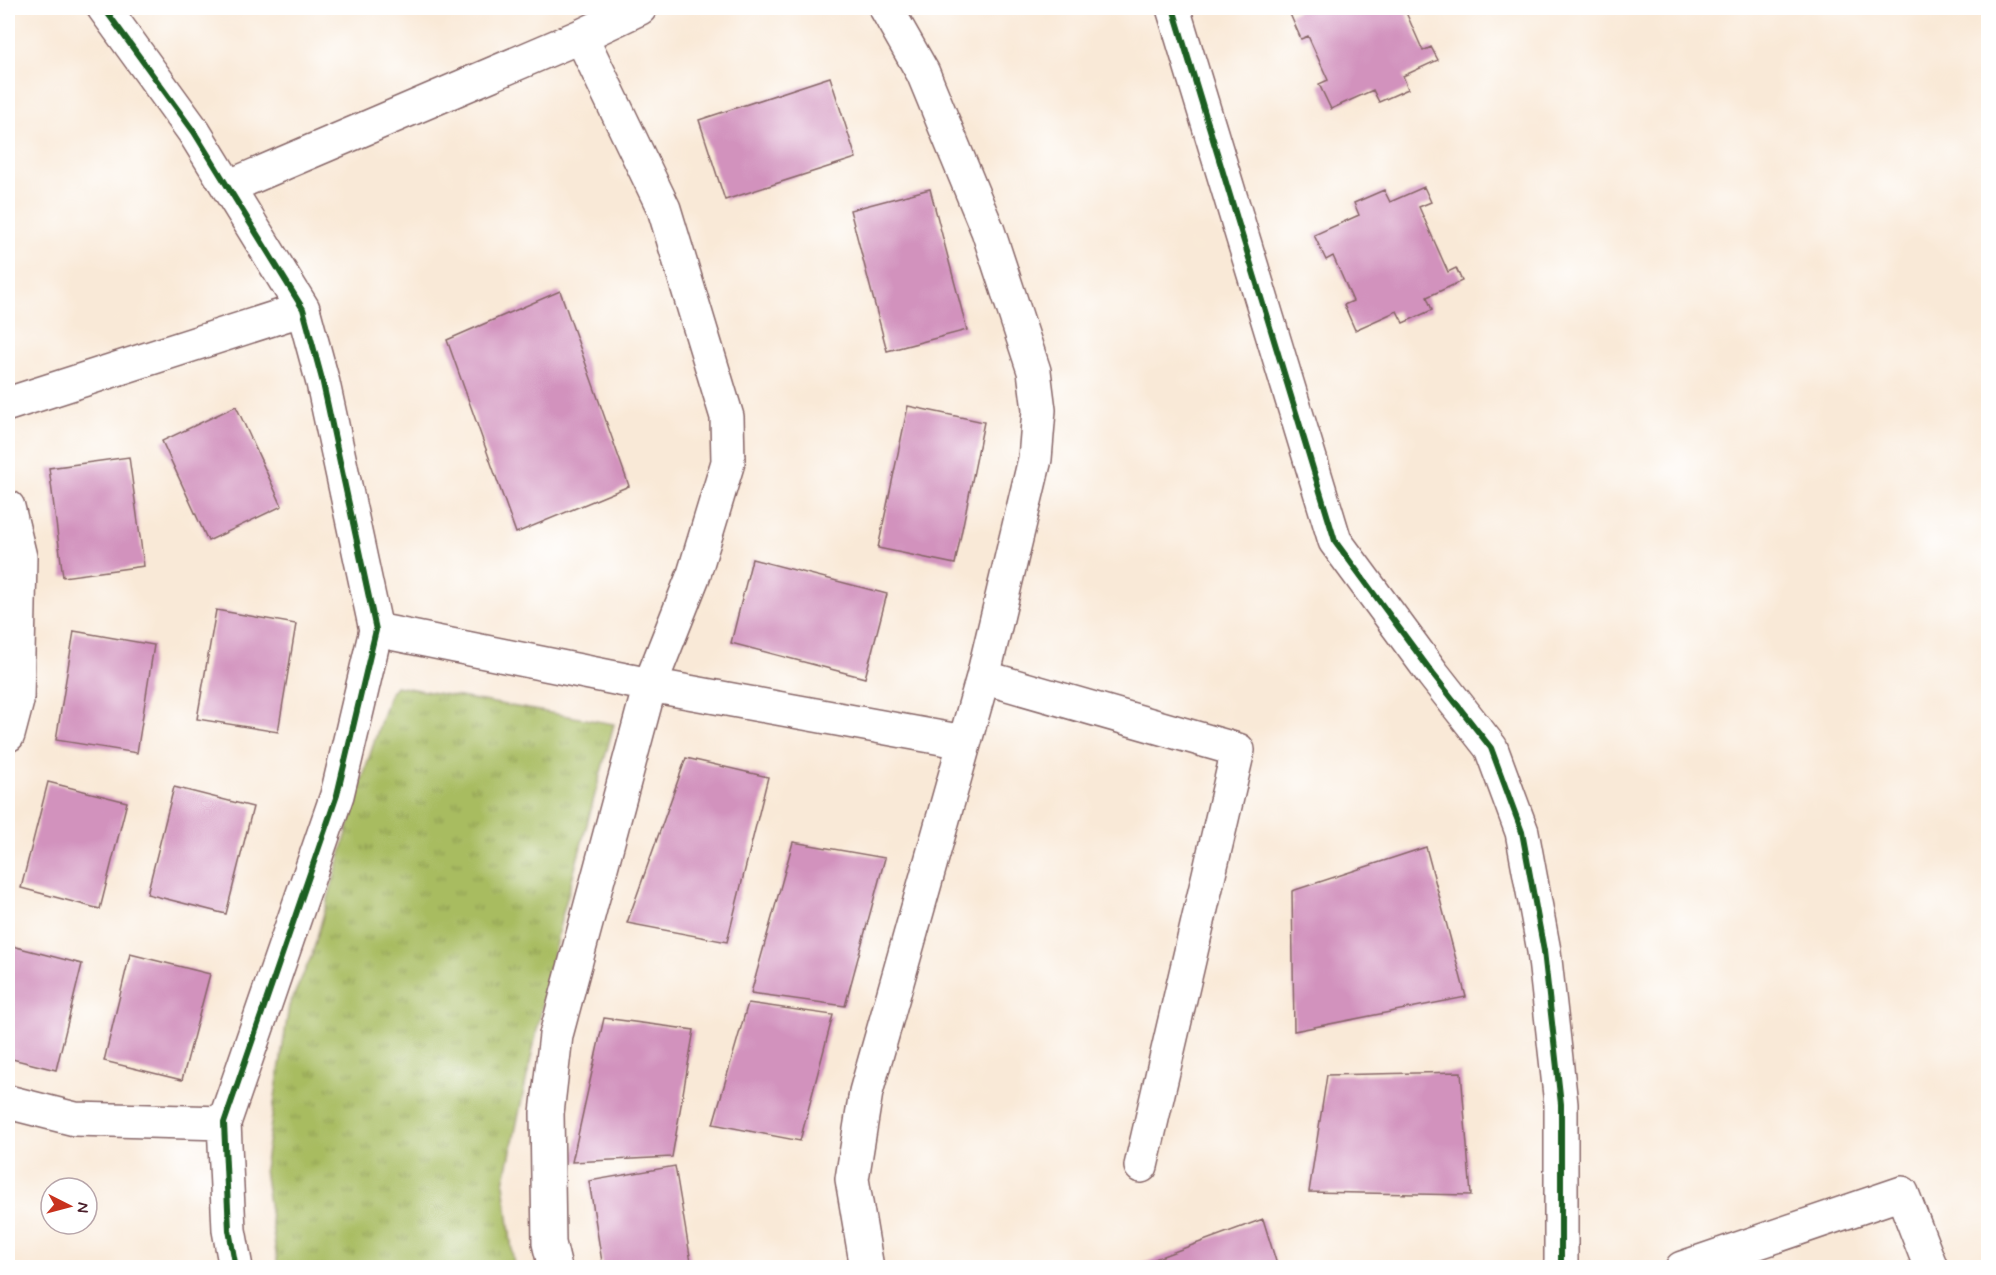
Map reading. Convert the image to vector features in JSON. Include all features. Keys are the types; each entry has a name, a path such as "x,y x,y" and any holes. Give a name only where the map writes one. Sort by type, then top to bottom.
{"street":[{"path":"104,8 194,132 303,309 323,383 376,630 337,795 224,1123 229,1230 236,1268"},
{"path":"228,187 581,36 640,8"},
{"path":"867,1268 852,1179 866,1092 983,677 1035,459 1039,410 1034,371 988,231 923,73 885,8"},
{"path":"1173,8 1335,541 1491,748 1522,832 1544,951 1562,1104 1561,1268"},
{"path":"555,1268 549,1243 547,1113 556,1035 650,685 694,574 728,462 727,417 664,209 581,36"},
{"path":"8,404 303,309"},
{"path":"8,507 20,557 17,701 8,735"},
{"path":"376,630 650,685 964,742"},
{"path":"983,677 1238,750 1141,1166"},
{"path":"8,1102 75,1119 224,1123"},
{"path":"1682,1268 1755,1256 1902,1193 1931,1268"}],"green space":[{"path":"396,686 614,724 560,924 504,1183 514,1267 278,1267 264,1169 289,1006 312,955 361,783 389,695"}],"building":[{"path":"1304,8 1404,8 1423,51 1431,47 1438,60 1403,76 1408,89 1379,102 1373,90 1331,109 1319,84 1328,80 1308,36 1301,39 1290,14"},
{"path":"830,77 856,158 725,200 699,120"},
{"path":"1424,187 1431,202 1419,207 1448,272 1456,268 1462,281 1427,297 1432,310 1403,323 1397,311 1355,330 1344,305 1353,301 1333,256 1326,260 1314,235 1359,215 1354,203 1384,190 1390,202"},
{"path":"930,189 967,330 887,351 850,210"},
{"path":"560,291 629,486 516,533 447,340"},
{"path":"236,406 282,506 208,541 162,441"},
{"path":"908,406 984,422 955,564 878,548"},
{"path":"129,457 144,566 63,577 49,468"},
{"path":"752,559 887,594 865,678 731,643"},
{"path":"216,610 296,624 278,732 197,719"},
{"path":"74,631 154,645 137,753 56,740"},
{"path":"686,758 768,777 727,942 627,923"},
{"path":"48,782 127,802 100,909 21,888"},
{"path":"174,787 253,807 226,914 147,894"},
{"path":"793,842 885,858 845,1006 751,993"},
{"path":"1426,847 1466,997 1294,1031 1292,891"},
{"path":"8,945 82,964 56,1070 8,1058"},
{"path":"130,954 210,974 182,1080 104,1061"},
{"path":"748,1003 833,1015 800,1141 713,1124"},
{"path":"604,1018 694,1030 672,1157 572,1162"},
{"path":"1461,1072 1471,1195 1309,1192 1327,1075"},
{"path":"675,1166 692,1268 603,1268 589,1181"},
{"path":"1263,1219 1278,1268 1133,1268 1133,1267"}],"cycle path":[{"path":"104,8 194,132 303,309 323,383 376,630 337,795 224,1123 229,1230 236,1268"},
{"path":"1173,8 1335,541 1491,748 1522,832 1544,951 1561,1104 1561,1268"}]}
